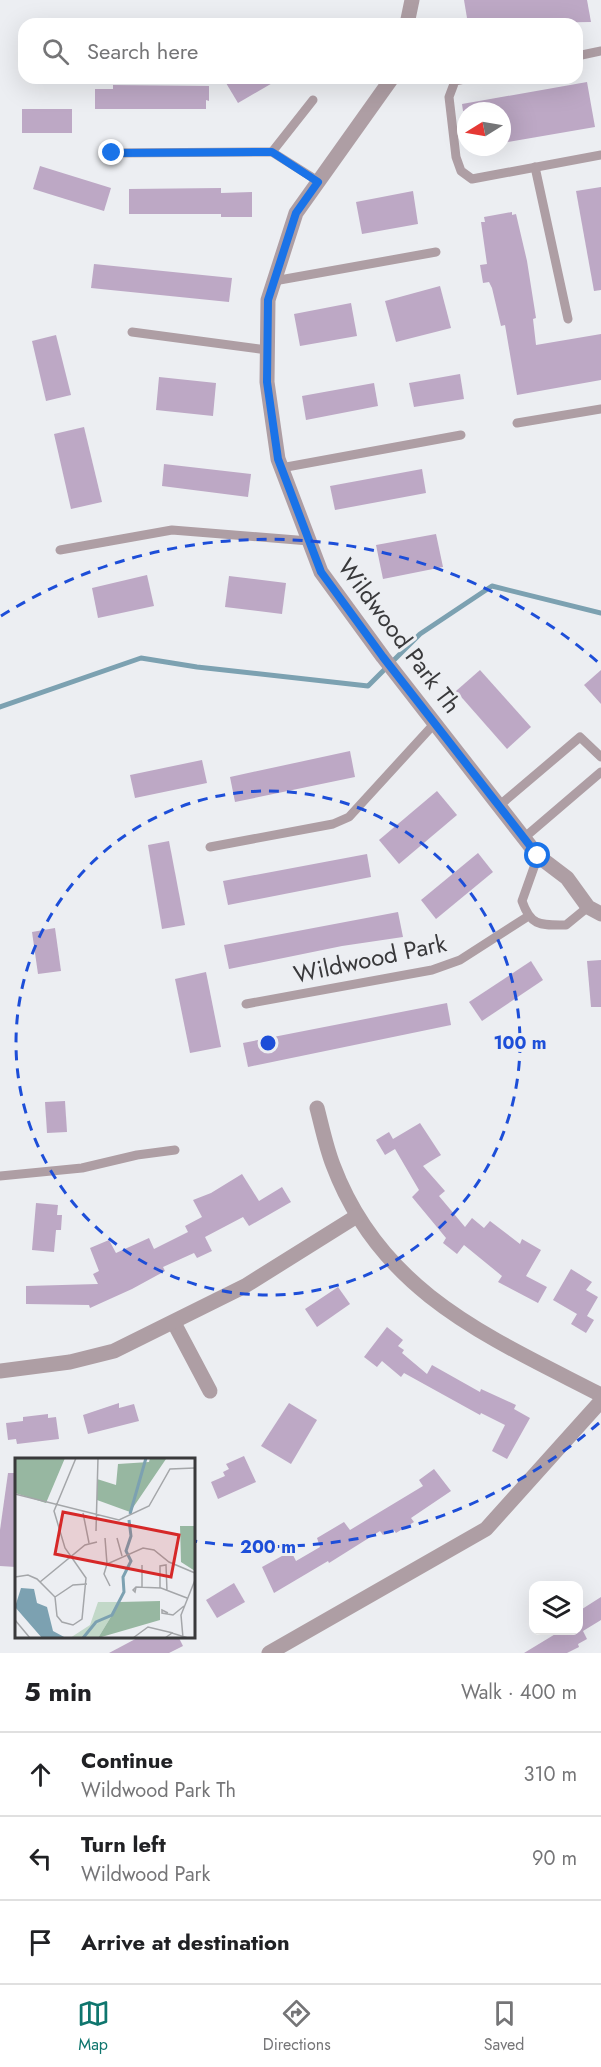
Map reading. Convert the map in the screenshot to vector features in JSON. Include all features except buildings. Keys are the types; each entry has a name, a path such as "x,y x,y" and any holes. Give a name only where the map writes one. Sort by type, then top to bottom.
{"street":[{"path":"408,18 412,0"},
{"name":"Wildwood Park Th","path":"388,84 296,213 268,300 267,382 281,468 321,572 538,856 567,878 595,910"},
{"path":"316,1108 333,1166 357,1215 396,1267 441,1308 478,1331 601,1395"},
{"path":"0,1371 69,1362 114,1351 245,1286 357,1215"},
{"path":"174,1323 210,1391"},
{"path":"269,1653 486,1529 601,1401"}],"lane":[{"path":"583,55 601,51"},
{"path":"454,84 449,97 456,157 460,171 472,179 601,155"},
{"path":"272,152 313,100"},
{"path":"112,153 272,152 318,182"},
{"path":"535,167 568,319"},
{"path":"274,281 436,252"},
{"path":"132,332 267,350"},
{"path":"517,423 601,409"},
{"path":"281,468 461,435"},
{"path":"60,550 172,530 309,541"},
{"path":"210,847 333,824 349,817 435,723"},
{"path":"500,805 580,737 601,758"},
{"path":"525,837 601,772"},
{"path":"538,856 522,901 527,917 540,925 566,925 595,910"},
{"name":"Wildwood Park","path":"246,1004 432,970 460,960 527,917"},
{"path":"0,1176 72,1170 137,1155 175,1150"}],"waterway":[{"path":"0,707 141,658 197,667 368,686 420,634 492,586 601,613"}],"route":[{"path":"112,153 272,152 318,182 296,213 268,300 267,382 278,459 321,572 383,657 521,831 538,856"}]}
